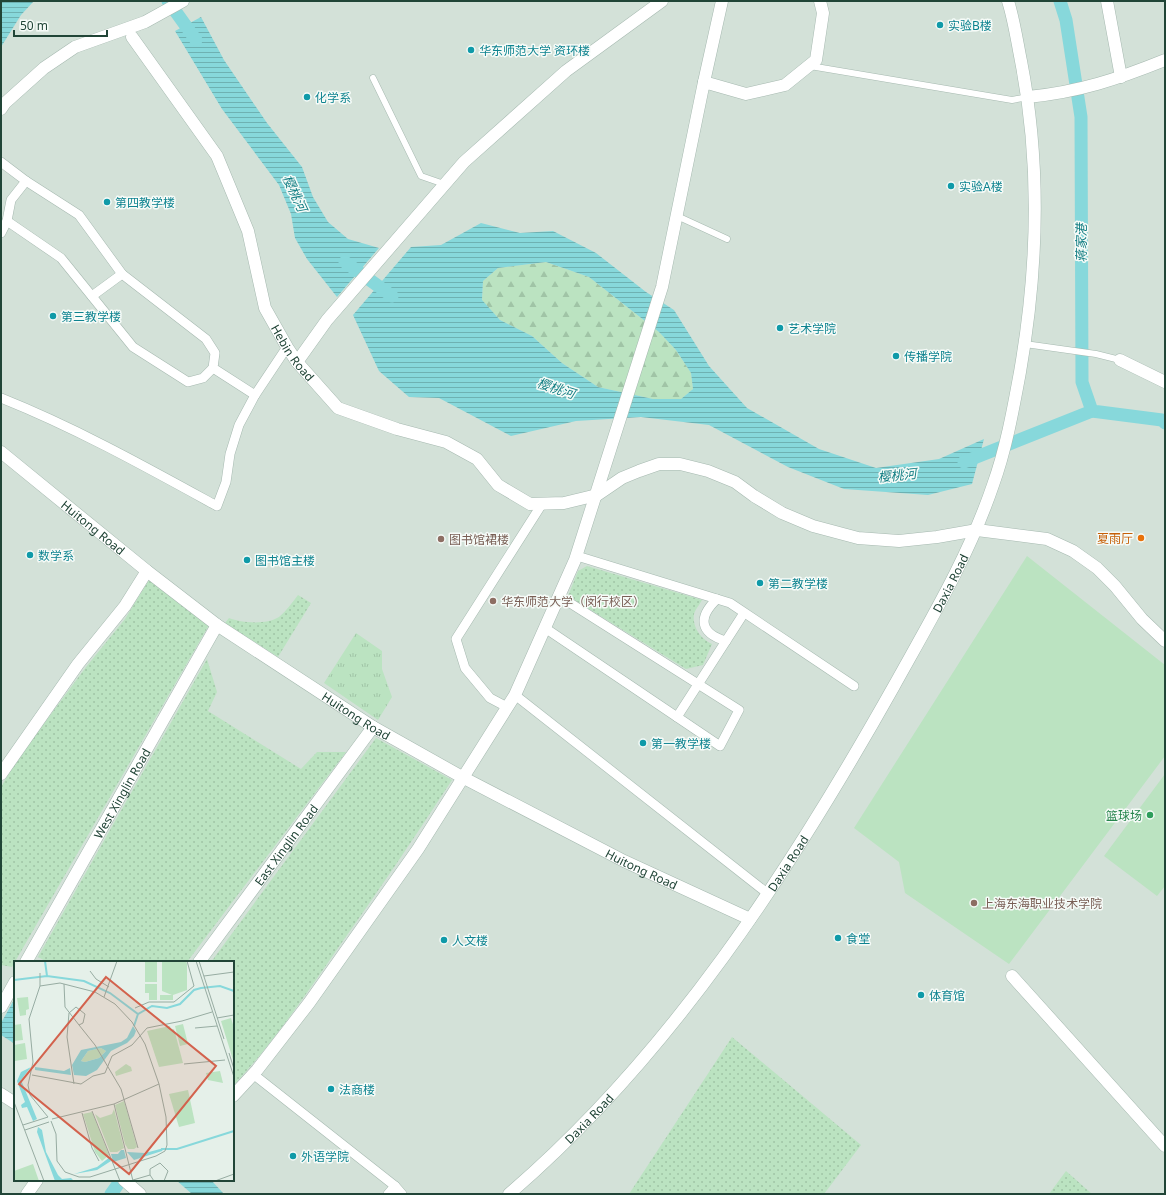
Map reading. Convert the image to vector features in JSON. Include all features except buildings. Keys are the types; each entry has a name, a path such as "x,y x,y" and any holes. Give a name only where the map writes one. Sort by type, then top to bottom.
{"street":[{"path":"1,109 5,103 44,68 75,47 145,22 184,1"},
{"path":"297,362 327,320 464,162 566,71 662,1"},
{"path":"234,1095 253,1074 309,1003 418,849 515,695 545,628 577,556 662,287 722,1"},
{"path":"704,82 746,94 785,85 816,60 823,13 820,1"},
{"name":"Daxia Road","path":"509,1194 571,1138 639,1064 700,988 750,919 863,742 933,615 977,530 995,482 1013,413 1025,344 1035,253 1034,150 1028,97 1008,1"},
{"path":"1108,1 1120,77"},
{"name":"Hebin Road","path":"132,37 217,156 248,231 265,308 297,362 338,408 397,428 446,442 477,459 498,485 530,504 564,503 597,495"},
{"path":"1028,97 1055,94 1108,82 1165,60"},
{"path":"1,162 26,181 79,215 122,274 206,339 215,353 213,368 203,378 188,382 133,347 61,258 7,221"},
{"path":"1,233 7,221 11,200 26,181"},
{"path":"92,296 122,274"},
{"path":"1,398 42,415 125,456 217,506 226,482 230,454 239,425 255,395 287,347"},
{"path":"1120,360 1165,382"},
{"path":"213,368 255,395"},
{"name":"Huitong Road","path":"1,452 217,625 373,727 462,777 624,861 750,919"},
{"path":"597,495 622,478 639,471 659,464 680,464 708,471 736,482 754,496 813,526 858,538 899,541 937,537 977,530 1047,539 1073,551 1097,568 1111,582 1142,619 1165,642"},
{"path":"507,707 490,698 465,668 456,639 542,504"},
{"path":"577,556 730,603 854,686"},
{"path":"1,774 78,664 125,606 148,571"},
{"path":"545,628 720,746 739,710 559,596"},
{"path":"718,599 708,608 704,617 706,629 717,638 726,641"},
{"path":"677,717 744,613"},
{"name":"West Xinglin Road","path":"27,961 217,625"},
{"path":"515,695 767,893"},
{"name":"East Xinglin Road","path":"200,961 373,727"},
{"path":"1012,976 1165,1146"},
{"path":"1,1007 14,984"},
{"path":"253,1074 395,1186 402,1194"},
{"path":"1,1094 14,1102"},
{"path":"27,1194 36,1181"},
{"path":"125,1181 140,1194"},
{"path":"388,1194 395,1186"}],"lane":[{"path":"808,66 1012,100 1028,97"},
{"path":"373,78 421,176 444,184"},
{"path":"677,216 727,239"},
{"path":"1025,344 1096,354 1120,360"}],"shaded area":[{"name":"华东师范大学（闵行校区）","path":"1,1 1165,1 1165,1194 1,1194"}],"green space":[{"path":"546,262 589,277 659,332 676,350 691,373 693,389 681,399 653,399 598,387 562,363 532,336 500,320 482,301 483,281 498,268"},
{"path":"1027,556 1165,665 1165,756 1009,964 905,893 899,862 854,828"},
{"path":"587,566 702,600 695,611 694,623 701,636 712,644 703,665 686,669 568,596 578,571"},
{"path":"149,580 209,625 15,961 14,961 12,967 1,965 1,787 17,760 86,667 125,619"},
{"path":"298,595 311,603 278,657 225,623 229,618 240,621 254,622 274,620 284,612"},
{"path":"356,633 382,651 382,669 392,697 378,720 324,683"},
{"path":"207,659 217,692 208,711 301,769 317,752 346,752 188,961 45,961 38,957"},
{"path":"376,738 452,780 410,844 301,1002 275,1037 234,1085 234,961 212,961"},
{"name":"篮球场","path":"1165,774 1165,886 1157,896 1104,856"},
{"path":"732,1037 861,1145 824,1194 629,1194"},
{"path":"1066,1171 1092,1194 1049,1194"}],"water":[{"path":"1,1 34,1 21,15 1,47"},
{"path":"201,17 224,60 267,123 302,167 313,197 328,222 348,239 379,248 337,297 307,259 295,238 291,214 279,185 222,109 175,31"},
{"path":"481,223 520,233 553,231 596,253 646,292 674,310 709,366 747,408 819,449 876,468 939,459 984,439 972,484 928,495 844,489 788,467 709,425 641,417 576,421 511,436 439,398 409,397 379,371 353,315 411,247 441,245","holes":["546,262 589,277 659,332 676,350 691,373 693,389 681,399 653,399 598,387 562,363 532,336 500,320 482,300 483,281 498,268"]},
{"path":"14,1000 14,1043 1,1035 1,1023"},
{"path":"177,1181 212,1181 224,1194 192,1194"}],"waterway":[{"name":"樱桃河","path":"168,1 196,40"},
{"name":"蒋家港","path":"1060,1 1066,20 1081,117 1082,382 1092,411 1162,420 1165,423"},
{"name":"樱桃河","path":"345,262 392,296"},
{"name":"樱桃河","path":"964,462 1092,411"},
{"path":"111,1194 120,1181"}],"place":[{"name":"实验B楼","path":"940,25"},
{"name":"华东师范大学 资环楼","path":"471,50"},
{"name":"化学系","path":"307,97"},
{"name":"实验A楼","path":"951,186"},
{"name":"第四教学楼","path":"107,202"},
{"name":"第三教学楼","path":"53,316"},
{"name":"艺术学院","path":"780,328"},
{"name":"传播学院","path":"896,356"},
{"name":"夏雨厅","path":"1141,538"},
{"name":"图书馆裙楼","path":"441,539"},
{"name":"数学系","path":"30,555"},
{"name":"图书馆主楼","path":"247,560"},
{"name":"第二教学楼","path":"760,583"},
{"name":"华东师范大学（闵行校区）","path":"493,601"},
{"name":"第一教学楼","path":"643,743"},
{"name":"篮球场","path":"1150,815"},
{"name":"上海东海职业技术学院","path":"974,903"},
{"name":"食堂","path":"838,938"},
{"name":"人文楼","path":"444,940"},
{"name":"体育馆","path":"921,995"},
{"name":"法商楼","path":"331,1089"},
{"name":"外语学院","path":"293,1156"}]}
